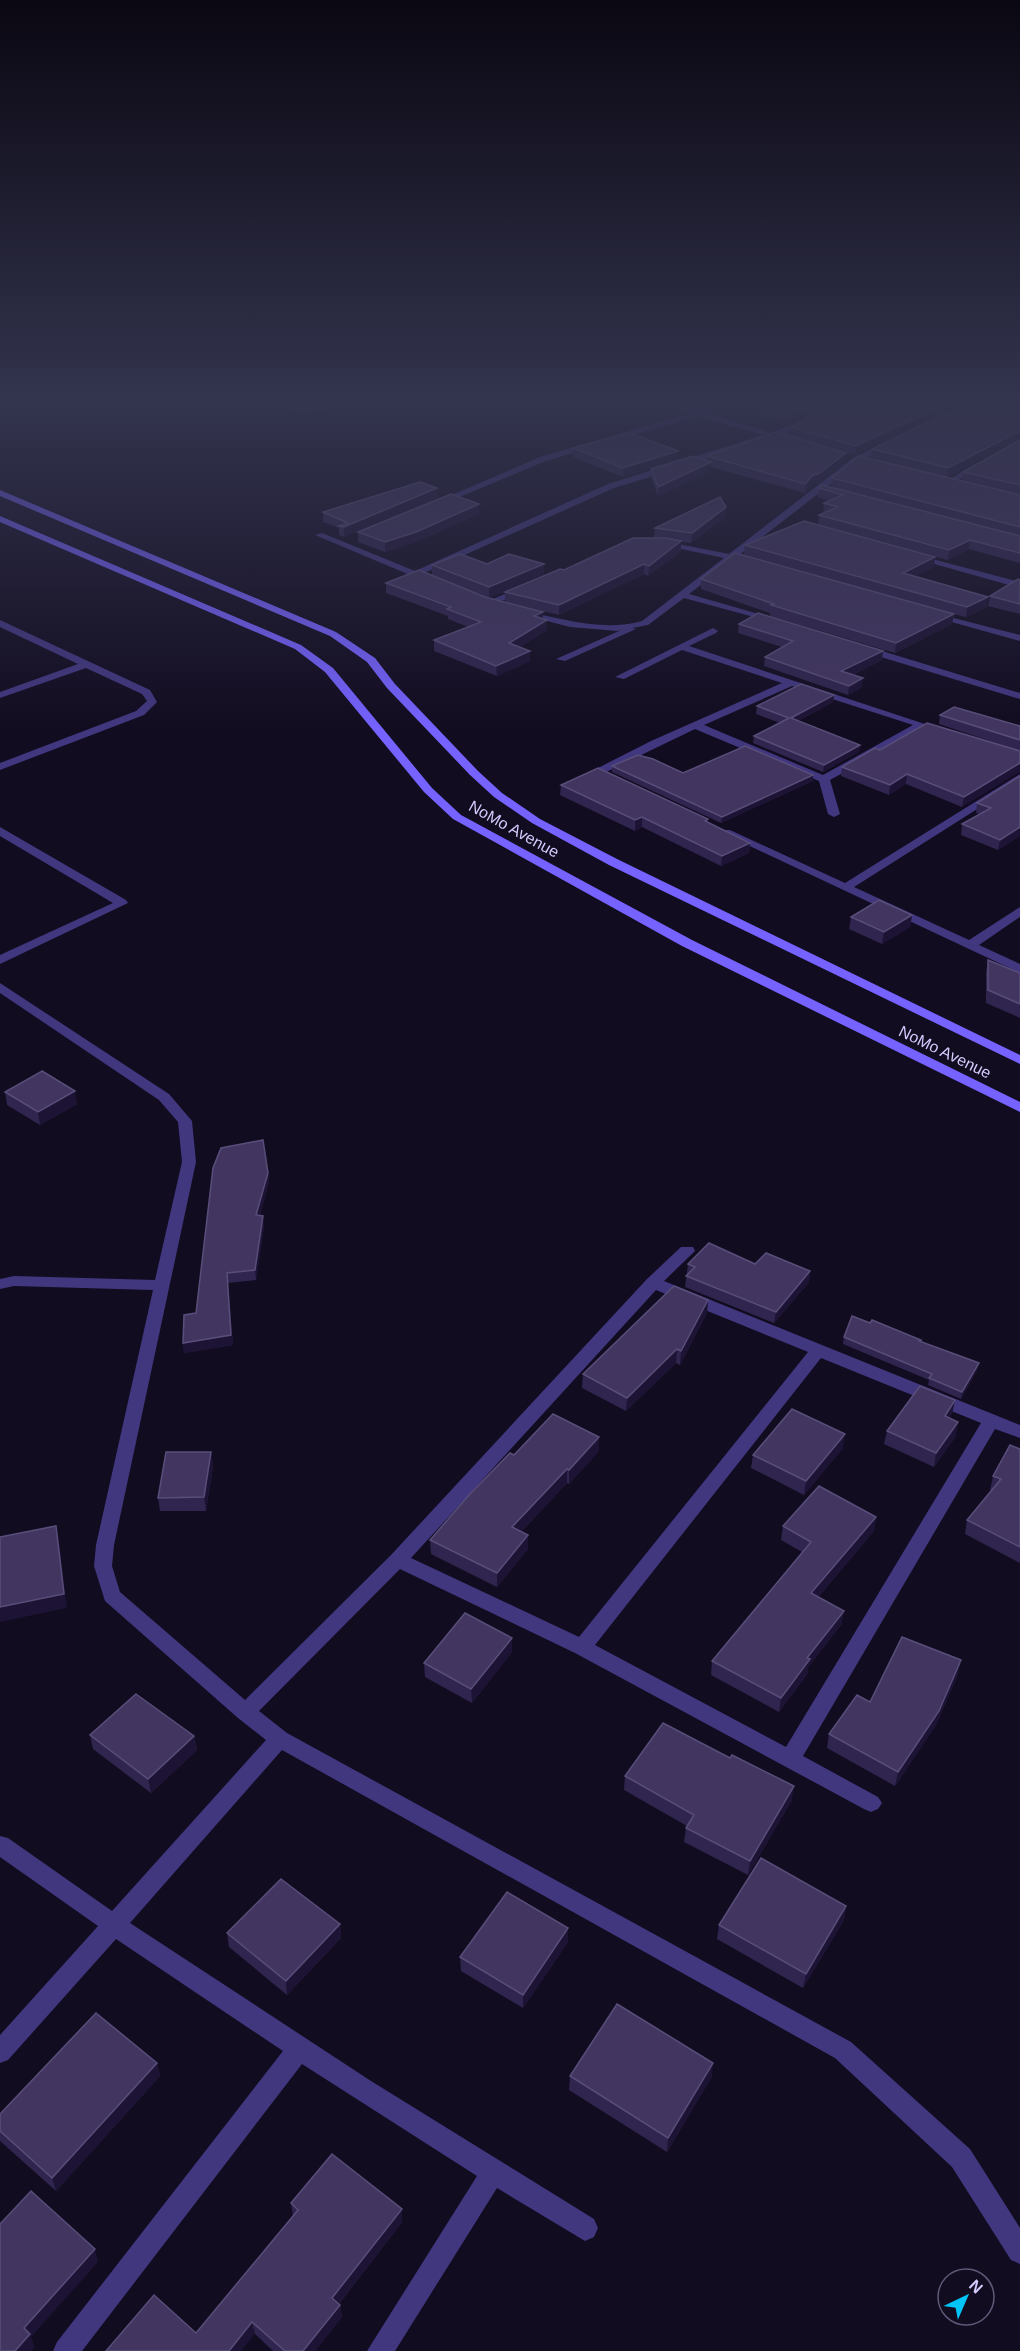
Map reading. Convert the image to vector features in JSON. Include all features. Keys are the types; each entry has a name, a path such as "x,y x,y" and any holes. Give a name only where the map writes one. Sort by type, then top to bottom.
{"main road":[{"name":"NoMo Avenue","path":"39,510 333,634 371,660 391,686 474,773 498,795 536,821 613,862 1020,1060"},
{"name":"NoMo Avenue","path":"0,519 298,647 329,670 428,790 457,817 687,942 1020,1108"}],"street":[{"path":"415,574 558,510"},
{"path":"561,659 657,616 791,510"},
{"path":"780,519 792,522"},
{"path":"319,535 436,582"},
{"path":"340,544 351,539"},
{"path":"647,541 744,560"},
{"path":"906,553 1020,585"},
{"path":"489,603 533,584"},
{"path":"684,595 785,625"},
{"path":"479,599 500,606"},
{"path":"511,610 578,624 631,629"},
{"path":"928,612 1020,638"},
{"path":"0,767 140,713 152,702 146,692 3,627"},
{"path":"620,677 713,631"},
{"path":"852,645 1020,696"},
{"path":"681,647 954,736"},
{"path":"0,695 87,664"},
{"path":"609,777 598,772 695,725 790,683"},
{"path":"695,725 824,779"},
{"path":"824,779 921,725"},
{"path":"846,887 1020,777"},
{"path":"824,779 834,814"},
{"path":"716,827 1020,969"},
{"path":"0,831 122,903 0,960"},
{"path":"970,945 1020,911"},
{"path":"0,987 164,1096 185,1121 189,1162 105,1545 102,1566 112,1596 245,1712 280,1739 843,2050 961,2158 1020,2251"},
{"path":"245,1712 398,1560 653,1283 687,1251"},
{"path":"0,1284 14,1281 161,1285"},
{"path":"653,1283 817,1352 1020,1432"},
{"path":"582,1647 817,1352"},
{"path":"791,1758 992,1420"},
{"path":"398,1560 582,1647 871,1803"},
{"path":"0,2052 280,1739"},
{"path":"0,1845 113,1925 299,2049 493,2173 585,2228"},
{"path":"66,2351 299,2049"},
{"path":"380,2351 493,2173"}],"building":[{"path":"330,510 385,510 344,527 339,526 348,523 323,512"},
{"path":"413,510 466,510 416,532 385,542 358,532"},
{"path":"693,510 722,510 692,533 655,528"},
{"path":"832,510 918,510 1020,536 1020,553 970,540 949,550 819,515"},
{"path":"954,510 1020,510 1020,527"},
{"path":"804,521 935,557 903,573 988,597 967,607 745,545"},
{"path":"633,538 666,538 681,541 649,566 644,564 559,605 505,592 560,569 564,570"},
{"path":"735,553 954,614 896,643 771,605 774,604 701,579"},
{"path":"460,554 487,564 509,554 544,564 489,587 432,565"},
{"path":"419,570 485,597 543,612 534,616 547,620 509,643 530,651 496,666 434,640 481,622 447,609 451,607 386,583"},
{"path":"1018,579 1020,580 1020,604 990,596"},
{"path":"758,613 883,651 841,671 863,678 849,686 765,657 793,641 739,624"},
{"path":"801,684 834,695 791,718 860,745 824,765 754,736 789,718 757,706"},
{"path":"954,707 1020,726 1020,740 940,715"},
{"path":"927,723 1020,751 1020,763 964,797 907,774 890,785 842,767 875,748 880,750"},
{"path":"745,746 813,775 722,817 612,766 638,755 653,759 683,773"},
{"path":"598,768 708,819 705,821 750,843 722,856 642,817 635,820 561,785"},
{"path":"1020,776 1020,827 1000,840 962,824 991,808 977,803"},
{"path":"879,900 912,915 884,932 851,917"},
{"path":"988,960 1020,973 1020,1004 988,990"},
{"path":"42,1071 75,1091 38,1112 5,1092"},
{"path":"263,1140 268,1173 256,1215 263,1216 255,1270 227,1273 231,1335 183,1343 184,1315 196,1313 213,1168 221,1148"},
{"path":"709,1243 755,1264 766,1253 810,1271 776,1312 686,1276 695,1267 688,1264"},
{"path":"674,1286 708,1300 681,1351 677,1349 627,1398 583,1374"},
{"path":"852,1316 870,1323 872,1320 921,1340 919,1341 979,1363 962,1392 929,1378 932,1374 844,1337"},
{"path":"920,1386 955,1400 945,1416 958,1422 936,1453 887,1431"},
{"path":"792,1409 845,1434 806,1481 753,1455"},
{"path":"553,1414 599,1437 512,1527 528,1535 497,1573 430,1540 510,1453 514,1455"},
{"path":"1010,1445 1020,1449 1020,1547 967,1520 1001,1479 993,1476"},
{"path":"166,1452 211,1452 204,1497 158,1498"},
{"path":"819,1486 876,1517 811,1593 844,1611 807,1658 810,1659 781,1698 712,1661 811,1542 783,1526"},
{"path":"56,1526 64,1594 0,1607 0,1537"},
{"path":"465,1613 512,1638 471,1689 424,1663"},
{"path":"902,1637 961,1660 939,1711 898,1772 829,1734 857,1695 870,1702"},
{"path":"136,1694 194,1736 148,1779 90,1735"},
{"path":"663,1723 730,1758 732,1755 794,1786 750,1861 686,1828 694,1815 625,1776"},
{"path":"761,1858 846,1906 806,1974 719,1925"},
{"path":"281,1879 340,1924 286,1981 227,1933"},
{"path":"507,1892 568,1928 523,1995 460,1957"},
{"path":"617,2004 713,2063 668,2138 570,2076"},
{"path":"96,2013 157,2063 52,2178 0,2131 0,2114"},
{"path":"332,2154 402,2209 332,2298 340,2305 303,2351 285,2351 252,2322 229,2351 106,2351 154,2295 196,2333 298,2210 291,2203"},
{"path":"31,2191 95,2249 24,2328 30,2334 15,2351 0,2351 0,2224"}]}
